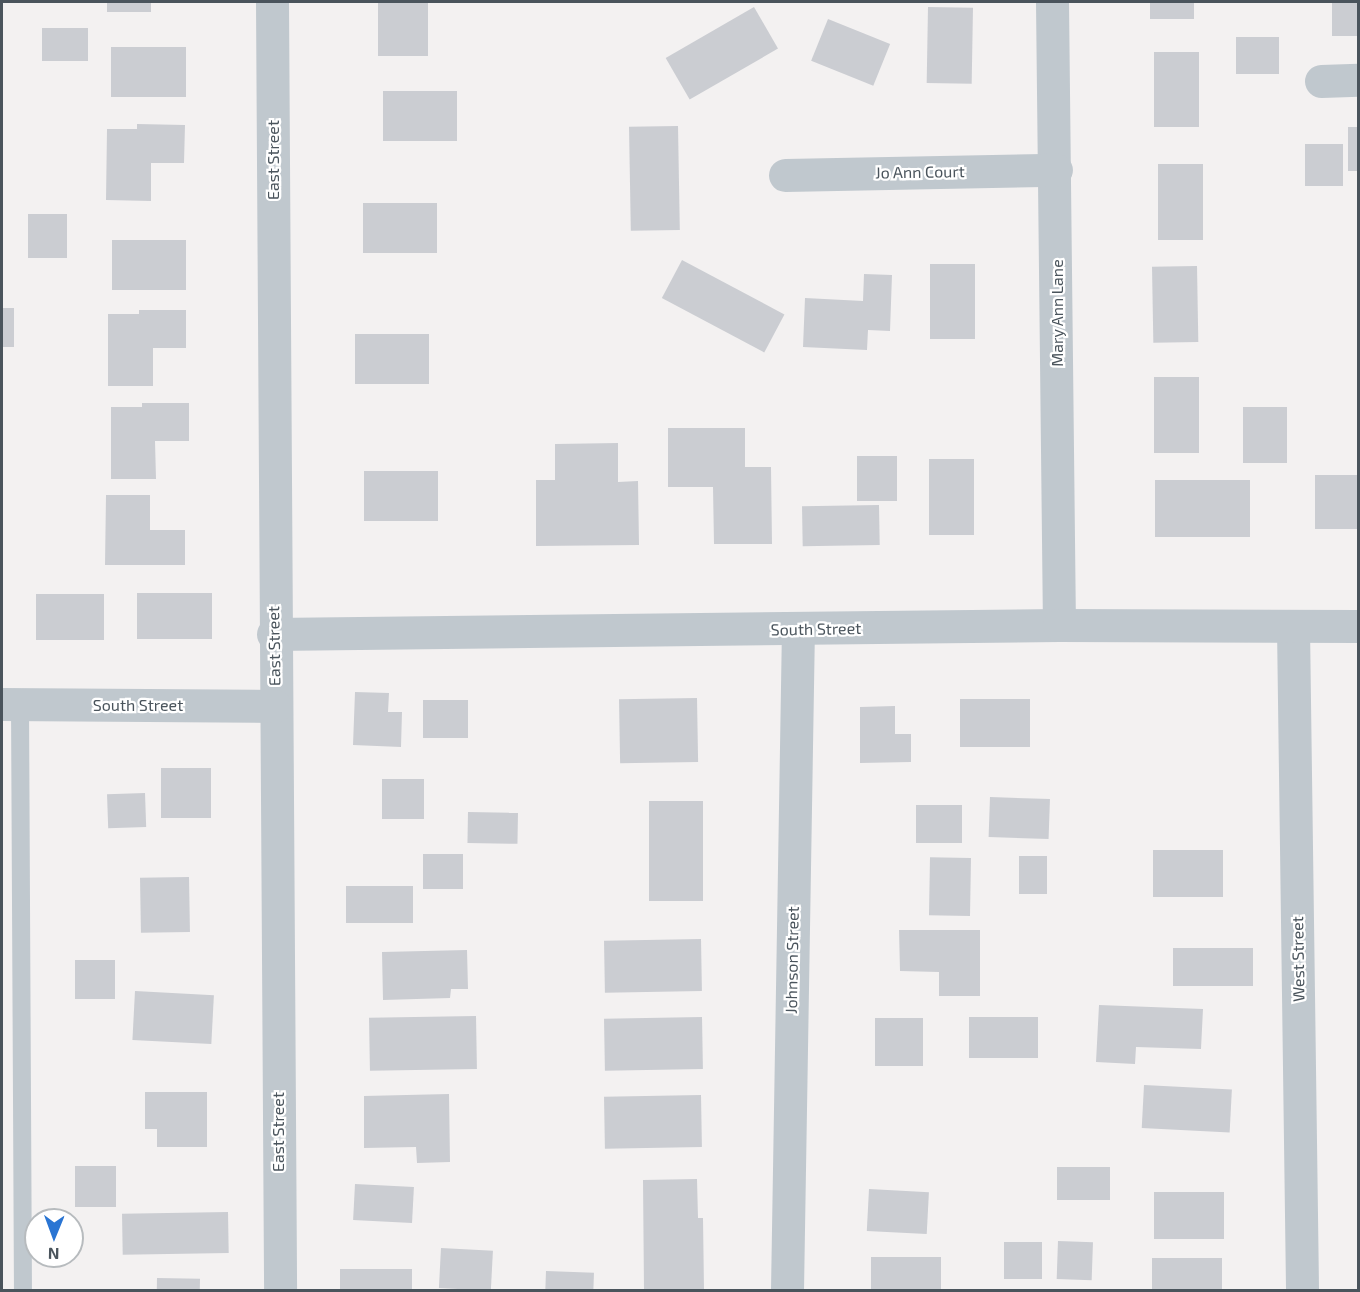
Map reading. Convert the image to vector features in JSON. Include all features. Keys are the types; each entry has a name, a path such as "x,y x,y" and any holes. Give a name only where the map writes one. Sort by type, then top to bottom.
{"street":[{"name":"East Street","path":"272,2 273,634 280,1290"},
{"name":"Mary Ann Lane","path":"1052,2 1056,170 1059,625"},
{"path":"1321,81 1359,80"},
{"name":"Jo Ann Court","path":"785,174 1056,170"},
{"name":"South Street","path":"273,634 1059,625 1359,627"},
{"name":"West Street","path":"1293,627 1302,1290"},
{"name":"Johnson Street","path":"786,1290 798,629"},
{"name":"South Street","path":"11,704 275,706"}],"lane":[{"path":"11,704 23,1290"}],"building":[{"path":"107,2 151,2 151,12 107,12"},
{"path":"378,2 428,2 428,56 378,56"},
{"path":"1150,2 1194,2 1194,19 1150,19"},
{"path":"1332,2 1358,2 1358,36 1332,36"},
{"path":"754,7 778,49 690,100 666,58"},
{"path":"928,7 973,8 972,84 927,83"},
{"path":"828,19 890,44 873,86 811,61"},
{"path":"42,28 88,28 88,61 42,61"},
{"path":"1236,37 1279,37 1279,74 1236,74"},
{"path":"111,47 186,47 186,97 111,97"},
{"path":"1154,52 1199,52 1199,127 1154,127"},
{"path":"383,91 457,91 457,141 383,141"},
{"path":"137,124 185,125 184,163 151,163 151,201 106,200 107,129 137,129"},
{"path":"678,126 680,230 631,231 629,127"},
{"path":"1348,127 1358,127 1358,171 1348,171"},
{"path":"1305,144 1343,144 1343,186 1305,186"},
{"path":"1158,164 1203,164 1203,240 1158,240"},
{"path":"363,203 437,203 437,253 363,253"},
{"path":"28,214 67,214 67,258 28,258"},
{"path":"112,240 186,240 186,290 112,290"},
{"path":"682,260 784,314 764,352 662,298"},
{"path":"930,264 975,264 975,339 930,339"},
{"path":"1197,266 1198,342 1153,343 1152,267"},
{"path":"864,274 892,275 890,331 868,330 867,350 803,347 805,298 863,301"},
{"path":"2,308 14,308 14,347 2,347"},
{"path":"139,310 186,310 186,348 153,348 153,386 108,386 108,314 139,314"},
{"path":"355,334 429,334 429,384 355,384"},
{"path":"1154,377 1199,377 1199,453 1154,453"},
{"path":"142,403 189,403 189,441 155,441 156,479 111,479 111,407 142,407"},
{"path":"1243,407 1287,407 1287,463 1243,463"},
{"path":"668,428 745,428 745,467 771,467 772,544 714,544 713,487 668,487"},
{"path":"618,443 618,482 638,481 639,545 536,546 536,480 555,480 555,444"},
{"path":"857,456 897,456 897,501 857,501"},
{"path":"929,459 974,459 974,535 929,535"},
{"path":"364,471 438,471 438,521 364,521"},
{"path":"1315,475 1358,475 1358,529 1315,529"},
{"path":"1155,480 1250,480 1250,537 1155,537"},
{"path":"106,495 150,495 150,530 185,530 185,565 105,565"},
{"path":"879,505 880,545 803,546 802,506"},
{"path":"137,593 212,593 212,639 137,639"},
{"path":"36,594 104,594 104,640 36,640"},
{"path":"355,692 389,693 388,712 402,712 401,747 353,745"},
{"path":"697,698 698,762 620,763 619,699"},
{"path":"960,699 1030,699 1030,747 960,747"},
{"path":"423,700 468,700 468,738 423,738"},
{"path":"895,706 895,734 911,734 911,762 860,763 860,707"},
{"path":"161,768 211,768 211,818 161,818"},
{"path":"382,779 424,779 424,819 382,819"},
{"path":"145,793 146,827 108,828 107,794"},
{"path":"990,797 1050,799 1049,839 989,837"},
{"path":"649,801 703,801 703,901 649,901"},
{"path":"916,805 962,805 962,843 916,843"},
{"path":"468,812 518,813 517,844 467,843"},
{"path":"1153,850 1223,850 1223,897 1153,897"},
{"path":"423,854 463,854 463,889 423,889"},
{"path":"1019,856 1047,856 1047,894 1019,894"},
{"path":"930,857 971,858 970,916 929,915"},
{"path":"189,877 190,932 141,933 140,878"},
{"path":"346,886 413,886 413,923 346,923"},
{"path":"899,930 980,930 980,996 939,996 939,972 900,971"},
{"path":"701,939 702,991 605,993 604,941"},
{"path":"1173,948 1253,948 1253,986 1173,986"},
{"path":"467,950 468,989 451,989 450,998 383,1000 382,952"},
{"path":"75,960 115,960 115,999 75,999"},
{"path":"135,991 214,995 211,1044 132,1040"},
{"path":"1099,1005 1203,1009 1201,1049 1136,1047 1135,1064 1096,1062"},
{"path":"476,1016 477,1069 370,1071 369,1018"},
{"path":"702,1017 703,1069 605,1071 604,1019"},
{"path":"969,1017 1038,1017 1038,1058 969,1058"},
{"path":"875,1018 923,1018 923,1066 875,1066"},
{"path":"1144,1085 1232,1090 1230,1133 1142,1128"},
{"path":"145,1092 207,1092 207,1147 157,1147 157,1129 145,1129"},
{"path":"449,1094 450,1162 417,1163 416,1147 364,1148 364,1096"},
{"path":"701,1095 702,1147 605,1149 604,1097"},
{"path":"75,1166 116,1166 116,1207 75,1207"},
{"path":"1057,1167 1110,1167 1110,1200 1057,1200"},
{"path":"697,1179 698,1218 703,1218 704,1290 644,1290 643,1180"},
{"path":"355,1184 414,1187 412,1223 353,1220"},
{"path":"869,1189 929,1192 927,1234 867,1231"},
{"path":"1154,1192 1224,1192 1224,1239 1154,1239"},
{"path":"228,1212 229,1253 123,1255 122,1214"},
{"path":"1058,1241 1093,1242 1092,1280 1057,1279"},
{"path":"1004,1242 1042,1242 1042,1279 1004,1279"},
{"path":"441,1248 493,1251 491,1290 439,1288"},
{"path":"871,1257 941,1257 941,1290 871,1290"},
{"path":"1152,1258 1222,1258 1222,1290 1152,1290"},
{"path":"340,1269 412,1269 412,1290 340,1290"},
{"path":"546,1271 594,1273 593,1290 545,1290"},
{"path":"157,1278 200,1279 200,1290 157,1290"}]}
